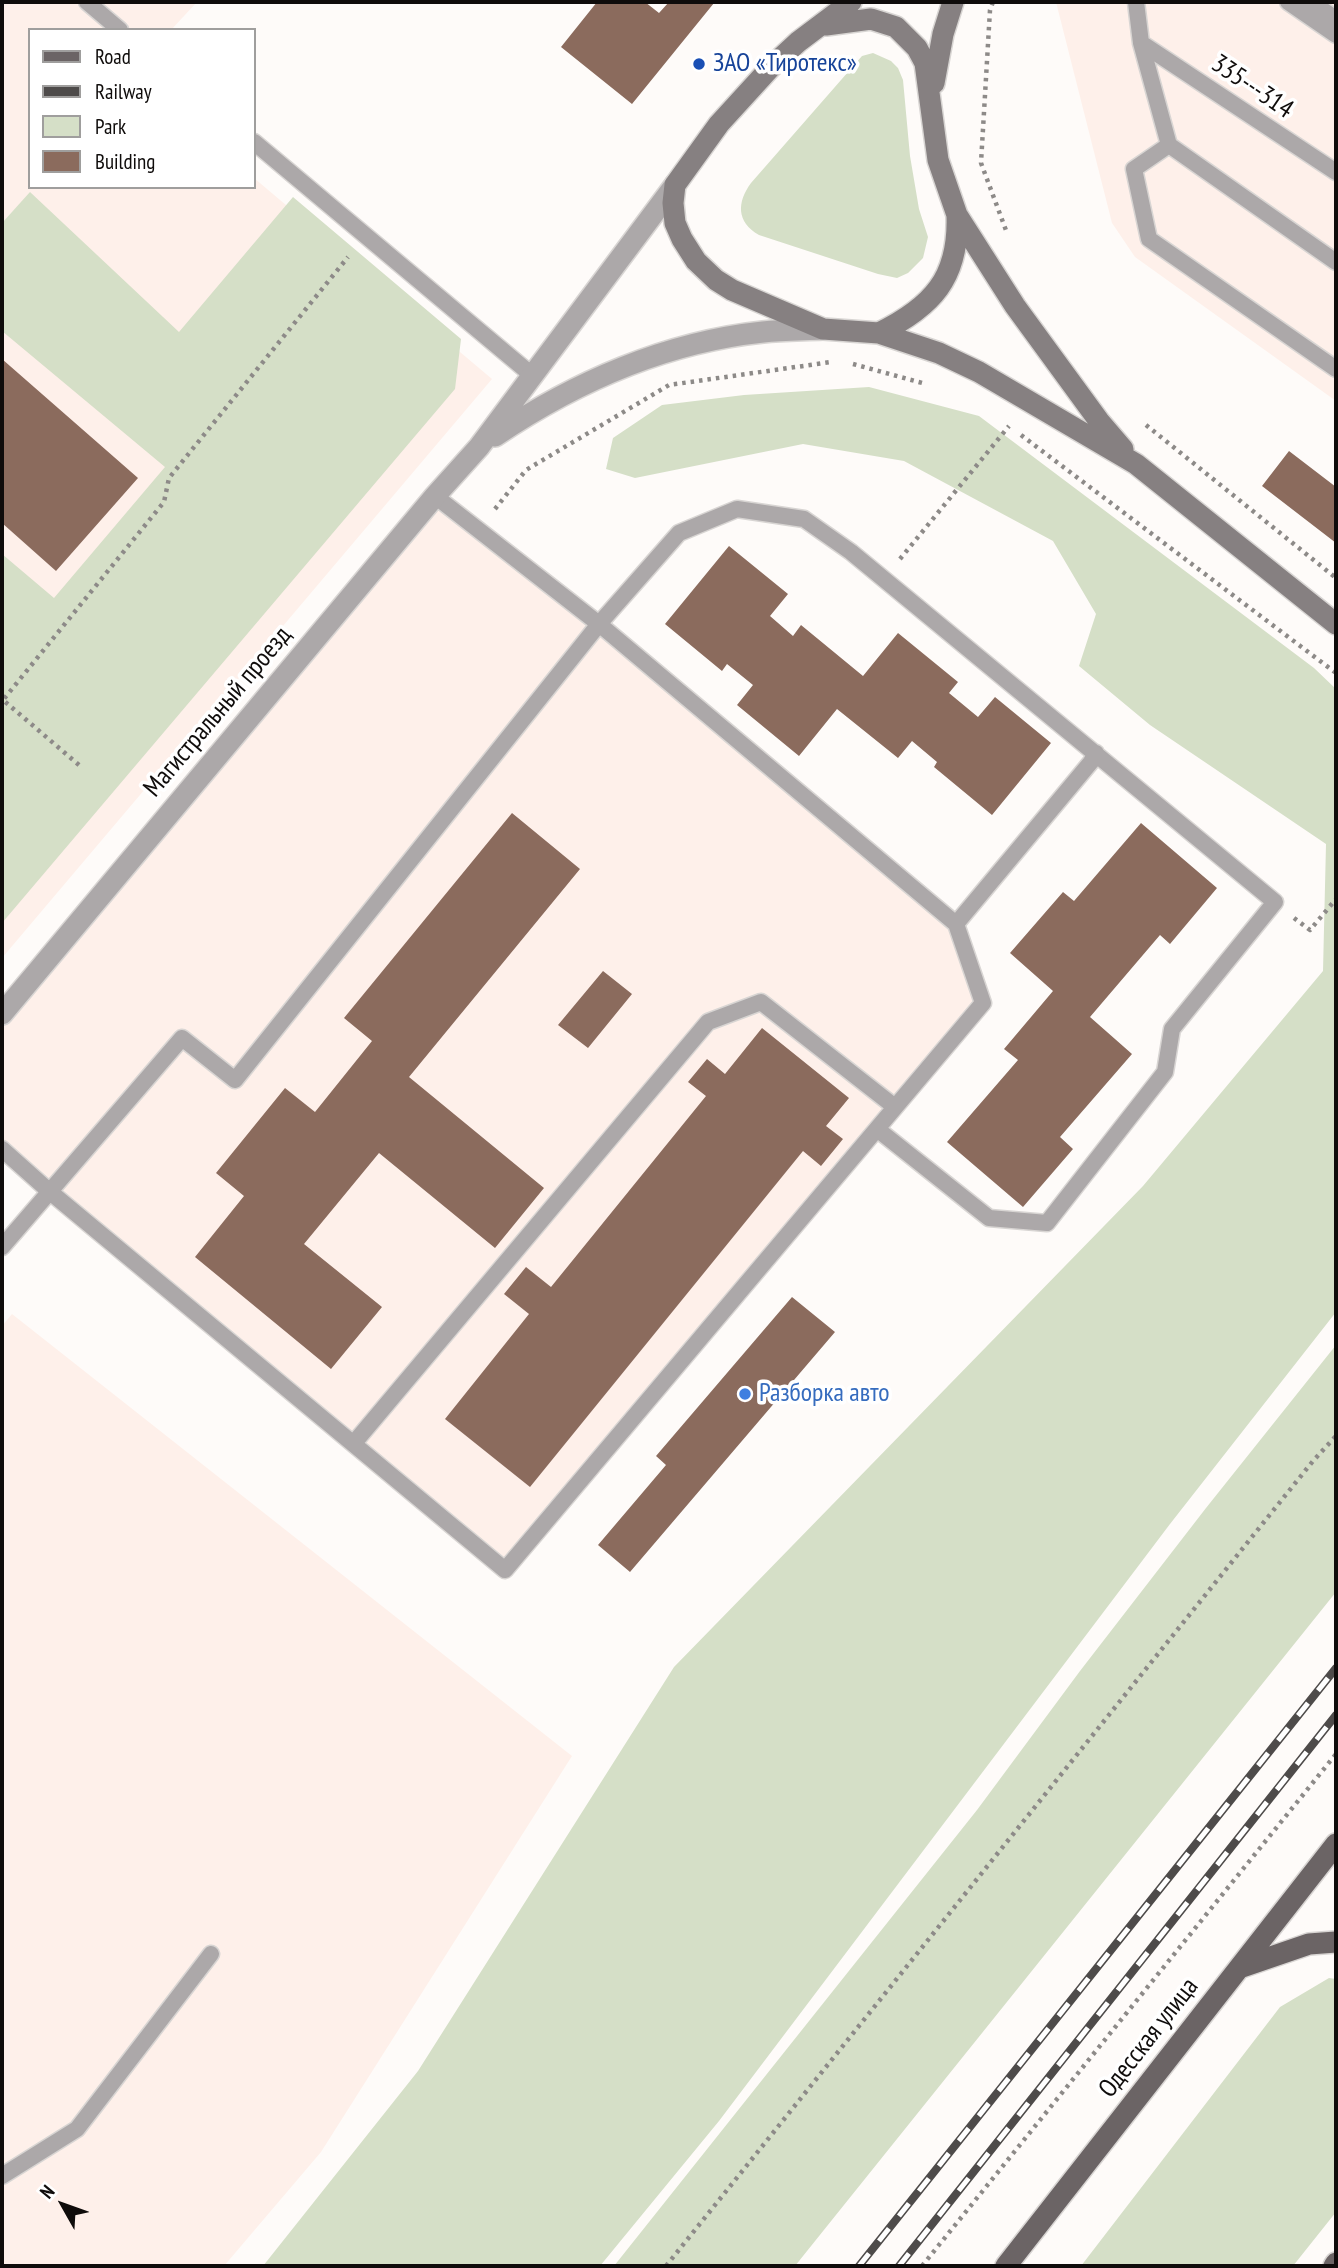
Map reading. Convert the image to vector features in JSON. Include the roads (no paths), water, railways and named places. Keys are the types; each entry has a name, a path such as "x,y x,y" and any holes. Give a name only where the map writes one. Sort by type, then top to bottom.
{"main road":[{"name":"Одесская улица","path":"1006,2266 1336,1844"},
{"path":"1239,1968 1309,1944 1336,1942"},
{"path":"1020,2266 1026,2240"}],"street":[{"path":"479,447 719,124 798,42 851,2"},
{"path":"931,99 943,34 953,2"},
{"path":"821,26 871,19 896,27 911,40 925,63 938,160 957,215 1054,361 1099,421 1136,464"},
{"path":"675,185 675,223 695,261 732,290 823,329"},
{"path":"879,332 908,318 934,296 946,278 954,258 958,236 957,215"},
{"path":"479,447 567,392 613,370 662,353 763,332 823,329 879,332 939,353 979,372 1136,464 1336,624"},
{"name":"Магистральный проезд","path":"2,1014 435,496 479,447"}],"lane":[{"path":"87,2 118,28"},
{"path":"1136,2 1141,43 1168,145 1336,262"},
{"path":"1288,2 1336,35"},
{"path":"1311,2 1336,19"},
{"name":"335---314","path":"1141,43 1336,172"},
{"path":"256,144 533,376"},
{"path":"1168,145 1134,169 1149,239 1336,369"},
{"path":"2,1149 505,1570 983,1003 956,924 599,624 435,496"},
{"path":"2,1247 182,1038 235,1080 599,624 679,533 737,509 804,519 884,579 1275,902 1172,1029 1165,1072 1047,1223 989,1218 877,1129"},
{"path":"956,924 1096,753"},
{"path":"354,1443 708,1021 761,1002 895,1107"},
{"path":"2,2176 77,2129 211,1954"}],"railway":[{"path":"859,2266 1336,1668"},
{"path":"899,2266 1336,1715"}],"place":[{"name":"ЗАО «Тиротекс»","path":"699,64"},
{"name":"Разборка авто","path":"745,1394"}]}
